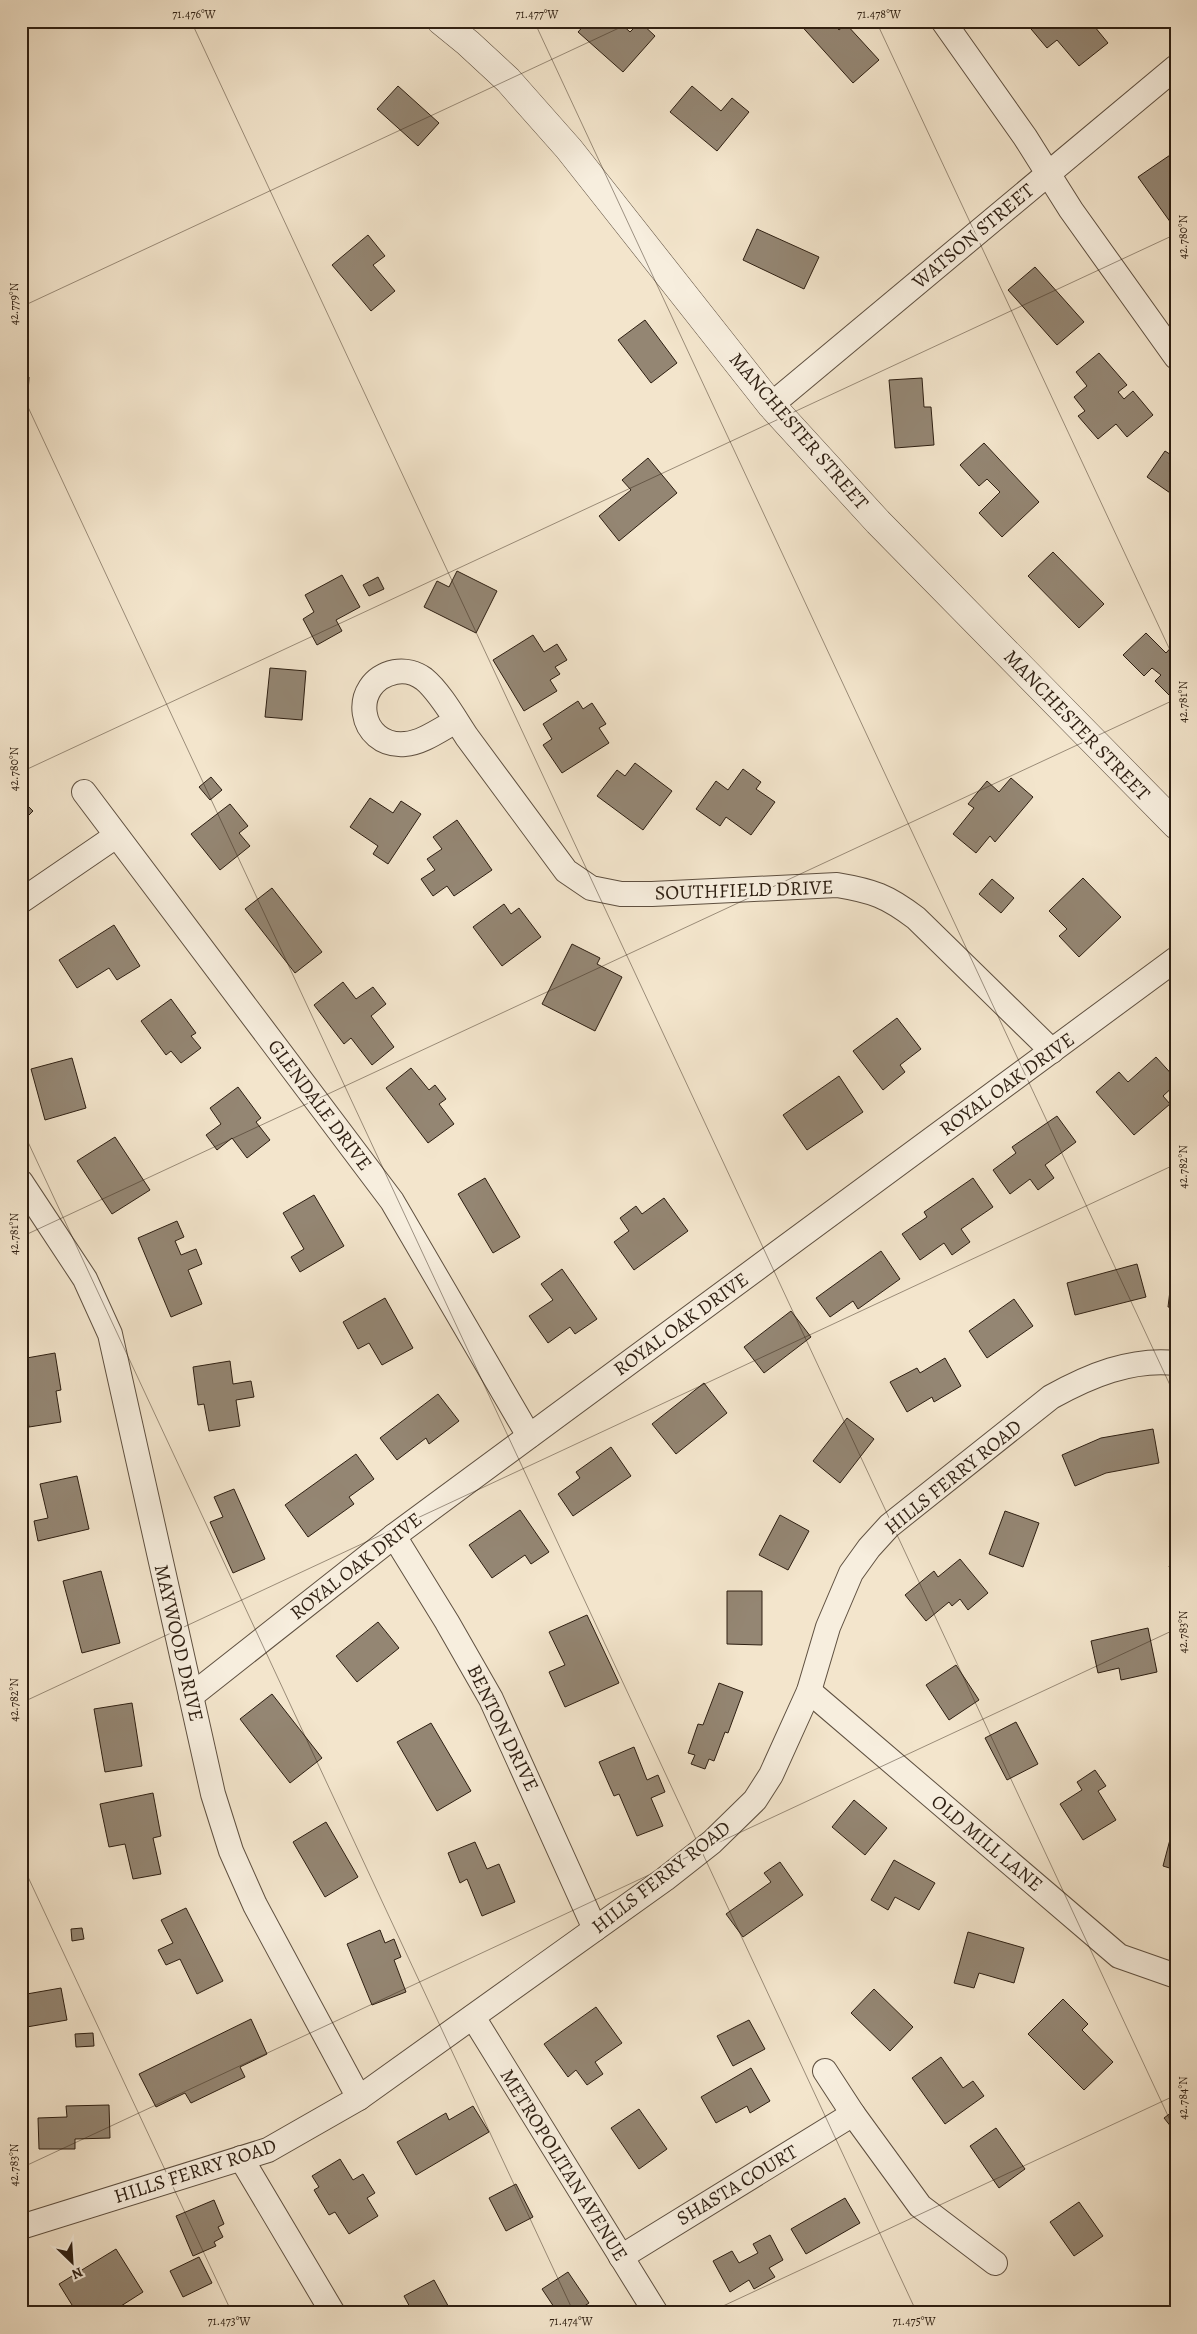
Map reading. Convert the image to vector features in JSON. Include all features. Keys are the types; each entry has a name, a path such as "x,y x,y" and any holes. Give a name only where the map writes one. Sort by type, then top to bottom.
{"street":[{"name":"MANCHESTER STREET","path":"441,21 508,80 569,149 771,404 878,522 1176,825"},
{"path":"943,21 1025,136 1048,174 1176,357"},
{"name":"WATSON STREET","path":"771,404 1176,67"},
{"name":"SOUTHFIELD DRIVE","path":"456,721 566,871 591,888 621,894 837,885 864,890 894,901 916,918 1052,1051"},
{"name":"GLENDALE DRIVE","path":"84,792 392,1201 529,1436"},
{"path":"21,901 116,836"},
{"name":"ROYAL OAK DRIVE","path":"191,1696 394,1536 1176,959"},
{"name":"MAYWOOD DRIVE","path":"21,1182 86,1278 110,1334 213,1794 231,1851 255,1905 359,2098"},
{"name":"HILLS FERRY ROAD","path":"21,2228 268,2150 295,2136 359,2098 595,1929 712,1842 755,1800 771,1775 809,1692 828,1627 852,1573 869,1548 889,1526 1051,1397 1077,1382 1104,1371 1163,1362 1176,1363"},
{"name":"BENTON DRIVE","path":"394,1536 447,1622 491,1699 595,1929"},
{"name":"OLD MILL LANE","path":"809,1692 1120,1956 1176,1976"},
{"name":"METROPOLITAN AVENUE","path":"473,2017 656,2313"},
{"path":"825,2071 853,2114 920,2206 996,2263"},
{"name":"SHASTA COURT","path":"621,2257 853,2114"},
{"path":"241,2158 333,2313"}],"building":[{"path":"588,21 618,21 630,32 640,22 655,36 623,72 578,32"},
{"path":"797,21 831,21 839,30 846,24 879,60 853,83"},
{"path":"1028,21 1090,21 1108,43 1079,66 1057,40 1047,48 1026,23"},
{"path":"398,86 439,123 418,146 377,109"},
{"path":"692,86 721,111 732,98 749,112 717,151 670,112"},
{"path":"1176,151 1176,230 1138,177"},
{"path":"757,229 819,257 804,289 743,260"},
{"path":"368,235 385,256 373,265 395,291 371,311 332,265"},
{"path":"1035,267 1084,322 1057,345 1008,290"},
{"path":"645,320 677,363 651,383 618,340"},
{"path":"1099,353 1127,385 1118,392 1124,399 1133,391 1153,415 1127,437 1116,424 1098,439 1078,416 1085,411 1074,397 1087,386 1076,372"},
{"path":"21,369 29,377 22,491 21,491"},
{"path":"922,378 924,407 931,407 934,445 895,448 889,380"},
{"path":"984,443 1039,502 1002,537 979,513 1000,492 987,479 979,486 960,465"},
{"path":"1165,451 1176,458 1176,497 1147,477"},
{"path":"648,458 677,493 619,541 599,516 631,490 622,480"},
{"path":"1053,552 1104,604 1079,628 1028,576"},
{"path":"457,571 497,591 476,633 424,607 437,581 449,587"},
{"path":"342,575 360,607 336,620 342,631 317,645 303,619 314,612 305,595"},
{"path":"378,577 384,589 369,596 363,585"},
{"path":"1146,633 1166,653 1176,642 1176,702 1155,681 1161,675 1152,668 1144,676 1123,655"},
{"path":"533,635 544,652 557,644 567,660 555,667 560,674 550,680 557,691 524,711 493,660"},
{"path":"270,668 306,671 302,720 265,717"},
{"path":"578,701 583,709 592,703 606,724 599,728 609,743 562,773 543,745 552,739 543,724"},
{"path":"635,763 672,791 643,830 597,796 617,770 625,776"},
{"path":"743,769 761,782 756,789 775,802 751,835 726,817 720,826 696,809 716,781 728,790"},
{"path":"211,777 222,790 210,800 199,787"},
{"path":"1011,778 1033,797 995,842 990,836 976,853 953,834 974,808 968,804 987,781 999,792"},
{"path":"370,798 393,813 401,801 421,814 388,864 373,854 378,846 350,827"},
{"path":"21,799 33,811 21,823"},
{"path":"230,804 248,826 239,833 250,846 220,870 191,834"},
{"path":"457,820 492,870 454,896 447,886 433,896 421,879 435,870 427,859 442,849 433,837"},
{"path":"1083,878 1121,917 1079,957 1059,936 1067,929 1049,911"},
{"path":"992,879 1014,898 1001,913 979,894"},
{"path":"272,888 322,952 295,973 245,909"},
{"path":"504,904 511,914 519,908 541,937 502,966 473,927"},
{"path":"114,925 140,966 117,980 109,968 77,988 59,960"},
{"path":"572,944 600,958 597,964 622,977 595,1031 542,1004"},
{"path":"343,982 356,999 373,987 386,1004 371,1016 394,1047 372,1065 351,1038 344,1044 314,1005"},
{"path":"171,999 196,1033 191,1036 201,1048 181,1063 171,1051 166,1055 141,1021"},
{"path":"897,1018 921,1049 900,1065 905,1072 883,1090 853,1051"},
{"path":"1156,1057 1176,1079 1176,1084 1163,1096 1170,1104 1134,1135 1096,1092 1119,1072 1128,1082"},
{"path":"72,1058 86,1108 45,1120 31,1069"},
{"path":"411,1068 429,1090 435,1085 446,1099 439,1104 454,1124 428,1143 386,1088"},
{"path":"839,1076 863,1112 807,1150 783,1115"},
{"path":"238,1087 261,1118 256,1122 270,1140 247,1158 232,1138 217,1150 206,1135 221,1124 210,1108"},
{"path":"1057,1116 1076,1142 1045,1165 1054,1178 1038,1190 1030,1179 1010,1194 993,1170 1016,1153 1012,1147"},
{"path":"115,1137 150,1190 112,1214 77,1161"},
{"path":"485,1178 520,1237 493,1253 458,1194"},
{"path":"973,1178 993,1207 961,1229 970,1242 952,1255 944,1243 920,1260 902,1234 927,1217 924,1212"},
{"path":"314,1195 344,1246 300,1272 291,1257 304,1249 283,1213"},
{"path":"664,1198 688,1231 634,1270 614,1242 629,1231 620,1218 636,1206 642,1214"},
{"path":"177,1221 184,1237 175,1241 181,1255 196,1249 202,1264 188,1270 202,1304 171,1317 138,1238"},
{"path":"881,1251 900,1279 858,1309 853,1301 830,1317 816,1298"},
{"path":"1137,1264 1146,1297 1075,1315 1067,1283"},
{"path":"562,1269 597,1319 575,1334 570,1327 548,1343 529,1316 553,1300 541,1284"},
{"path":"1172,1274 1176,1275 1176,1308 1168,1307"},
{"path":"21,1286 27,1316 21,1317"},
{"path":"385,1298 413,1348 382,1365 369,1343 358,1349 343,1322"},
{"path":"1014,1299 1033,1326 987,1358 969,1331"},
{"path":"791,1311 811,1337 764,1373 744,1347"},
{"path":"55,1353 61,1390 56,1391 61,1422 29,1427 21,1379 21,1359"},
{"path":"945,1358 961,1386 934,1402 932,1397 907,1412 890,1382 917,1368 920,1373"},
{"path":"230,1361 233,1384 251,1381 254,1397 236,1400 240,1426 209,1431 204,1404 198,1405 193,1367"},
{"path":"704,1383 727,1413 676,1454 652,1424"},
{"path":"438,1394 459,1421 429,1444 426,1438 397,1460 380,1438"},
{"path":"847,1418 874,1439 840,1483 813,1461"},
{"path":"1153,1429 1159,1463 1106,1473 1075,1486 1062,1455 1101,1438"},
{"path":"611,1447 631,1476 573,1516 558,1494 580,1478 576,1472"},
{"path":"356,1454 374,1479 349,1497 354,1504 308,1537 285,1505"},
{"path":"77,1476 89,1529 38,1541 34,1521 48,1518 40,1484"},
{"path":"234,1489 265,1559 233,1573 210,1522 223,1517 214,1497"},
{"path":"520,1510 549,1552 531,1564 525,1555 492,1578 469,1545"},
{"path":"1005,1511 1039,1523 1023,1567 989,1554"},
{"path":"780,1515 809,1531 788,1570 759,1555"},
{"path":"1176,1552 1176,1570 1169,1567"},
{"path":"960,1559 988,1593 968,1610 960,1599 952,1606 949,1602 926,1621 905,1595 934,1571 938,1577"},
{"path":"101,1571 120,1643 82,1653 63,1581"},
{"path":"727,1591 762,1591 762,1645 727,1644"},
{"path":"587,1615 619,1683 565,1707 549,1672 565,1665 549,1632"},
{"path":"378,1622 399,1648 357,1682 336,1656"},
{"path":"1148,1628 1157,1672 1121,1680 1119,1668 1098,1673 1091,1641"},
{"path":"956,1665 979,1700 949,1720 926,1685"},
{"path":"719,1683 743,1692 728,1733 725,1732 714,1761 709,1759 705,1769 691,1764 695,1755 688,1753 698,1724 703,1725"},
{"path":"272,1694 322,1758 290,1783 240,1719"},
{"path":"132,1703 142,1766 105,1772 94,1709"},
{"path":"1016,1722 1038,1764 1007,1780 985,1738"},
{"path":"431,1723 471,1791 437,1811 397,1742"},
{"path":"634,1747 647,1780 658,1775 665,1792 651,1798 663,1826 637,1836 619,1794 614,1796 599,1762"},
{"path":"1095,1770 1106,1786 1098,1791 1116,1820 1083,1840 1060,1804 1082,1790 1077,1782"},
{"path":"153,1793 161,1836 153,1838 161,1874 133,1879 125,1844 109,1847 100,1804"},
{"path":"854,1800 887,1828 865,1855 832,1827"},
{"path":"326,1822 358,1877 325,1897 293,1842"},
{"path":"1172,1832 1176,1833 1176,1870 1163,1866"},
{"path":"475,1842 487,1869 499,1864 515,1902 482,1916 467,1879 460,1883 448,1853"},
{"path":"894,1860 935,1883 919,1910 895,1897 888,1910 871,1900"},
{"path":"780,1862 803,1895 743,1937 726,1914 771,1882 764,1873"},
{"path":"186,1908 223,1981 197,1994 180,1959 166,1965 158,1950 173,1943 161,1920"},
{"path":"82,1928 84,1939 72,1941 71,1929"},
{"path":"380,1930 385,1943 394,1939 401,1957 394,1960 406,1992 372,2005 347,1944"},
{"path":"968,1932 1024,1948 1014,1983 979,1973 974,1988 954,1983"},
{"path":"61,1988 67,2020 21,2028 21,1995"},
{"path":"874,1989 913,2027 890,2051 851,2013"},
{"path":"1063,1999 1088,2024 1082,2030 1113,2062 1084,2090 1028,2034"},
{"path":"596,2007 622,2043 595,2062 603,2074 587,2085 576,2070 568,2077 544,2044"},
{"path":"251,2019 267,2054 240,2067 245,2077 191,2103 185,2093 156,2107 139,2074"},
{"path":"749,2020 765,2049 733,2066 717,2036"},
{"path":"93,2033 94,2046 76,2047 75,2034"},
{"path":"941,2057 963,2088 973,2081 984,2096 945,2124 912,2078"},
{"path":"751,2068 770,2101 750,2113 747,2106 716,2123 701,2097"},
{"path":"109,2105 110,2138 75,2139 75,2149 39,2149 38,2118 67,2117 66,2106"},
{"path":"473,2106 489,2132 416,2175 397,2142 446,2113 449,2120"},
{"path":"639,2109 667,2149 639,2169 611,2128"},
{"path":"1176,2109 1176,2133 1164,2118"},
{"path":"996,2128 1025,2169 999,2188 970,2146"},
{"path":"340,2159 353,2180 363,2174 375,2193 367,2198 378,2216 349,2234 335,2212 329,2215 314,2190 319,2187 312,2176"},
{"path":"516,2184 533,2217 506,2231 489,2198"},
{"path":"845,2198 860,2223 806,2254 791,2229"},
{"path":"214,2200 224,2224 218,2227 223,2237 214,2242 216,2246 193,2256 176,2216"},
{"path":"1079,2202 1103,2236 1074,2256 1050,2222"},
{"path":"770,2235 783,2260 769,2268 775,2277 754,2289 749,2280 730,2292 713,2261 732,2251 739,2263 758,2253 753,2244"},
{"path":"116,2249 143,2292 110,2313 77,2313 59,2284"},
{"path":"199,2257 212,2283 183,2297 170,2271"},
{"path":"568,2272 589,2303 574,2313 558,2313 542,2289"},
{"path":"434,2280 452,2313 413,2313 404,2296"}]}
